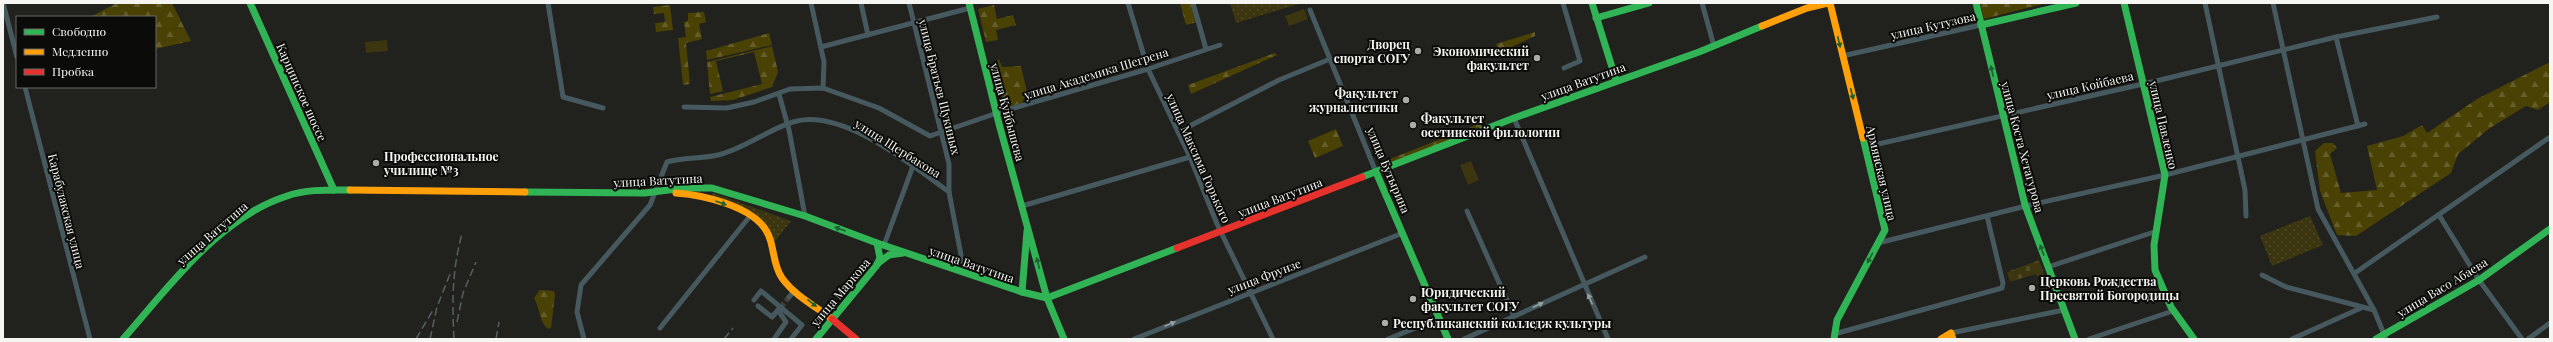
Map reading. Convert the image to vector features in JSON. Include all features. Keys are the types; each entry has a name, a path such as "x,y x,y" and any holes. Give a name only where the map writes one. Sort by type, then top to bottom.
{"main road":[{"name":"Карцинское шоссе","path":"250,3 334,190"},
{"path":"1592,3 1616,80"},
{"path":"1596,18 1649,3"},
{"name":"улица Ватутина","path":"123,339 186,269 252,211 292,192 334,190 655,193 684,188 712,188 805,216 904,253 1022,292 1047,298 1514,118 1616,80 1714,46 1806,6 1829,3"},
{"name":"Армянская улица","path":"1829,3 1885,230 1837,320 1834,336"},
{"name":"улица Коста Хетагурова","path":"1976,3 2002,116 2026,206 2075,339"},
{"name":"улица Кутузова","path":"1981,25 2076,3"},
{"name":"улица Павленко","path":"2124,3 2165,175 2165,188 2154,245 2154,264 2173,310 2191,338"},
{"name":"улица Куйбышева","path":"971,5 996,113 1027,227 1047,298 1064,339"},
{"name":"улица Бутырина","path":"1376,172 1448,339"},
{"path":"708,198 707,192 712,188"},
{"path":"655,193 689,193 708,198 750,216 764,226 780,276 794,290 856,339"},
{"name":"улица Куйбышева","path":"1022,292 1027,227"},
{"name":"улица Васо Абаева","path":"2376,339 2385,337 2479,280 2550,229"},
{"path":"877,243 880,258 877,264"},
{"name":"улица Маркова","path":"816,339 877,264 890,255 904,253"},
{"path":"1941,339 1952,336"}],"street":[{"path":"3,3 16,52"},
{"path":"548,3 563,97 603,108"},
{"path":"811,3 825,70 823,88"},
{"path":"861,3 868,35"},
{"name":"улица Братьев Щукиных","path":"909,3 949,164 949,192 964,272"},
{"name":"улица Максима Горького","path":"1128,3 1148,69 1190,157 1220,231 1273,339"},
{"path":"1193,3 1206,49"},
{"path":"1563,3 1580,61 1564,68"},
{"path":"1702,3 1714,46"},
{"path":"2204,3 2245,190 2246,216"},
{"path":"2273,3 2318,209 2355,273 2374,310 2385,337"},
{"path":"821,47 914,24 971,5"},
{"name":"улица Бутырина","path":"1310,10 1376,172"},
{"name":"улица Койбаева","path":"1865,147 2144,83 2283,49 2438,17"},
{"name":"улица Кутузова","path":"1842,56 1981,25"},
{"path":"2336,37 2358,126"},
{"name":"улица Академика Шегрена","path":"684,107 727,108 779,94 790,89 823,88 879,108 922,134 930,136 996,113 1148,69 1220,45"},
{"path":"1178,132 1279,80 1330,59"},
{"name":"Карабулакская улица","path":"25,88 90,339"},
{"path":"779,94 788,124 805,216"},
{"path":"1514,118 1608,339"},
{"name":"улица Щербакова","path":"584,339 577,312 581,285 650,206 667,162 718,155 794,121 814,120 836,123 852,129 913,166 949,192"},
{"path":"1878,243 2026,206 2165,175 2304,141 2365,124"},
{"path":"2355,273 2550,138"},
{"path":"1022,206 1190,157"},
{"path":"884,245 913,166"},
{"path":"1467,211 1514,316"},
{"path":"2439,215 2479,280 2522,339"},
{"path":"660,328 750,216"},
{"path":"1834,336 2002,288 2003,283 1987,216"},
{"path":"2048,267 2157,231"},
{"name":"улица Фрунзе","path":"1134,339 1249,292 1403,233"},
{"path":"1464,339 1645,257"},
{"path":"2262,275 2286,287 2361,308 2374,310"},
{"path":"789,297 794,290"},
{"path":"754,300 761,291 779,309 802,325 791,339"},
{"path":"758,306 770,317 779,309"},
{"path":"2292,339 2361,308"},
{"path":"774,339 786,322 779,309"},
{"path":"1952,336 2064,310"},
{"path":"2089,339 2173,310"},
{"path":"1388,339 1440,318"},
{"path":"2528,339 2550,323"}],"green space":[{"path":"117,3 172,3 191,41 156,49 156,16 92,16"},
{"path":"1180,3 1192,3 1197,22 1186,25"},
{"path":"1230,3 1302,3 1236,23"},
{"path":"1980,3 2047,3 1984,19"},
{"path":"670,5 673,30 656,32 655,23 665,22 664,13 654,14 653,7"},
{"path":"994,5 997,19 1013,15 1016,25 996,30 998,40 986,42 978,9"},
{"path":"1304,9 1308,19 1289,26 1285,16"},
{"path":"704,12 706,22 699,24 702,39 686,43 690,84 683,85 678,38 686,37 684,22 688,21 688,13"},
{"path":"1535,32 1535,36 1499,53 1496,44"},
{"path":"769,33 772,45 707,60 706,51"},
{"path":"387,40 388,51 366,53 365,42"},
{"path":"772,46 778,72 772,87 733,100 711,101 710,97 762,84 754,52 716,61 723,91 710,94 707,62"},
{"path":"1275,53 1277,55 1191,94 1188,85"},
{"path":"999,59 1002,67 1021,66 1027,92 1022,103 1005,108 994,64"},
{"path":"2550,62 2550,102 2538,110 2526,106 2490,128 2458,154 2451,173 2356,236 2337,235 2320,191 2315,151 2324,143 2333,143 2337,148 2330,154 2341,193 2377,190 2367,146 2403,136 2422,125 2427,133 2477,99"},
{"path":"1481,123 1482,127 1388,164 1390,159"},
{"path":"1336,129 1343,146 1315,158 1308,141"},
{"path":"1471,161 1479,180 1468,185 1460,165"},
{"path":"713,193 791,221 773,244 748,210 712,195"},
{"path":"2310,216 2323,245 2272,266 2260,236"},
{"path":"2039,260 2047,281 2043,282 2036,274 2010,282 2007,272"},
{"path":"540,290 554,291 555,295 551,328 548,329 541,319 534,298"}],"tunnel":[{"path":"781,307 789,297"}],"railway":[{"path":"454,339 454,286 456,260 462,234"},
{"path":"457,322 463,293 476,262"},
{"path":"430,339 437,307 450,274"},
{"path":"416,339 433,310"},
{"path":"496,339 499,322"},
{"path":"724,339 733,328"}],"traffic: fast":[{"path":"250,3 334,190"},
{"path":"969,3 999,124 1047,298 1064,339"},
{"path":"1592,3 1616,80"},
{"path":"1596,18 1649,3"},
{"path":"1976,3 2025,205 2075,339"},
{"path":"1981,25 2076,3"},
{"path":"2124,3 2165,175 2154,245 2155,270 2171,307 2194,339"},
{"path":"1362,177 1514,118 1699,52 1762,26"},
{"path":"1834,339 1837,320 1885,230 1863,138"},
{"path":"1376,172 1448,339"},
{"path":"525,192 645,193 684,188 712,188 805,216 877,243 880,258 877,265 816,339"},
{"path":"123,339 196,256 239,220 262,206 287,196 318,190 350,190"},
{"path":"2376,339 2479,280 2550,229"},
{"path":"1022,292 1027,231"},
{"path":"877,243 1022,292 1047,298 1177,248"},
{"path":"877,264 889,255 903,253"}],"traffic: slow":[{"path":"1762,26 1807,8 1828,3"},
{"path":"1830,3 1863,138"},
{"path":"350,190 525,192"},
{"path":"676,193 713,199 751,215 760,223 770,237 777,267 782,278 799,295 832,319"},
{"path":"1941,339 1951,333 1953,339"}],"traffic: jam":[{"path":"1177,248 1362,177"},
{"path":"832,319 856,339"}],"place":[{"name":"Дворец спорта СОГУ","path":"1418,51"},
{"name":"Экономический факультет","path":"1537,58"},
{"name":"Факультет журналистики","path":"1406,100"},
{"name":"Факультет осетинской филологии","path":"1413,125"},
{"name":"Профессиональное училище №3","path":"376,163"},
{"name":"Церковь Рождества Пресвятой Богородицы","path":"2032,288"},
{"name":"Юридический факультет СОГУ","path":"1413,299"},
{"name":"Республиканский колледж культуры","path":"1385,323"}]}
